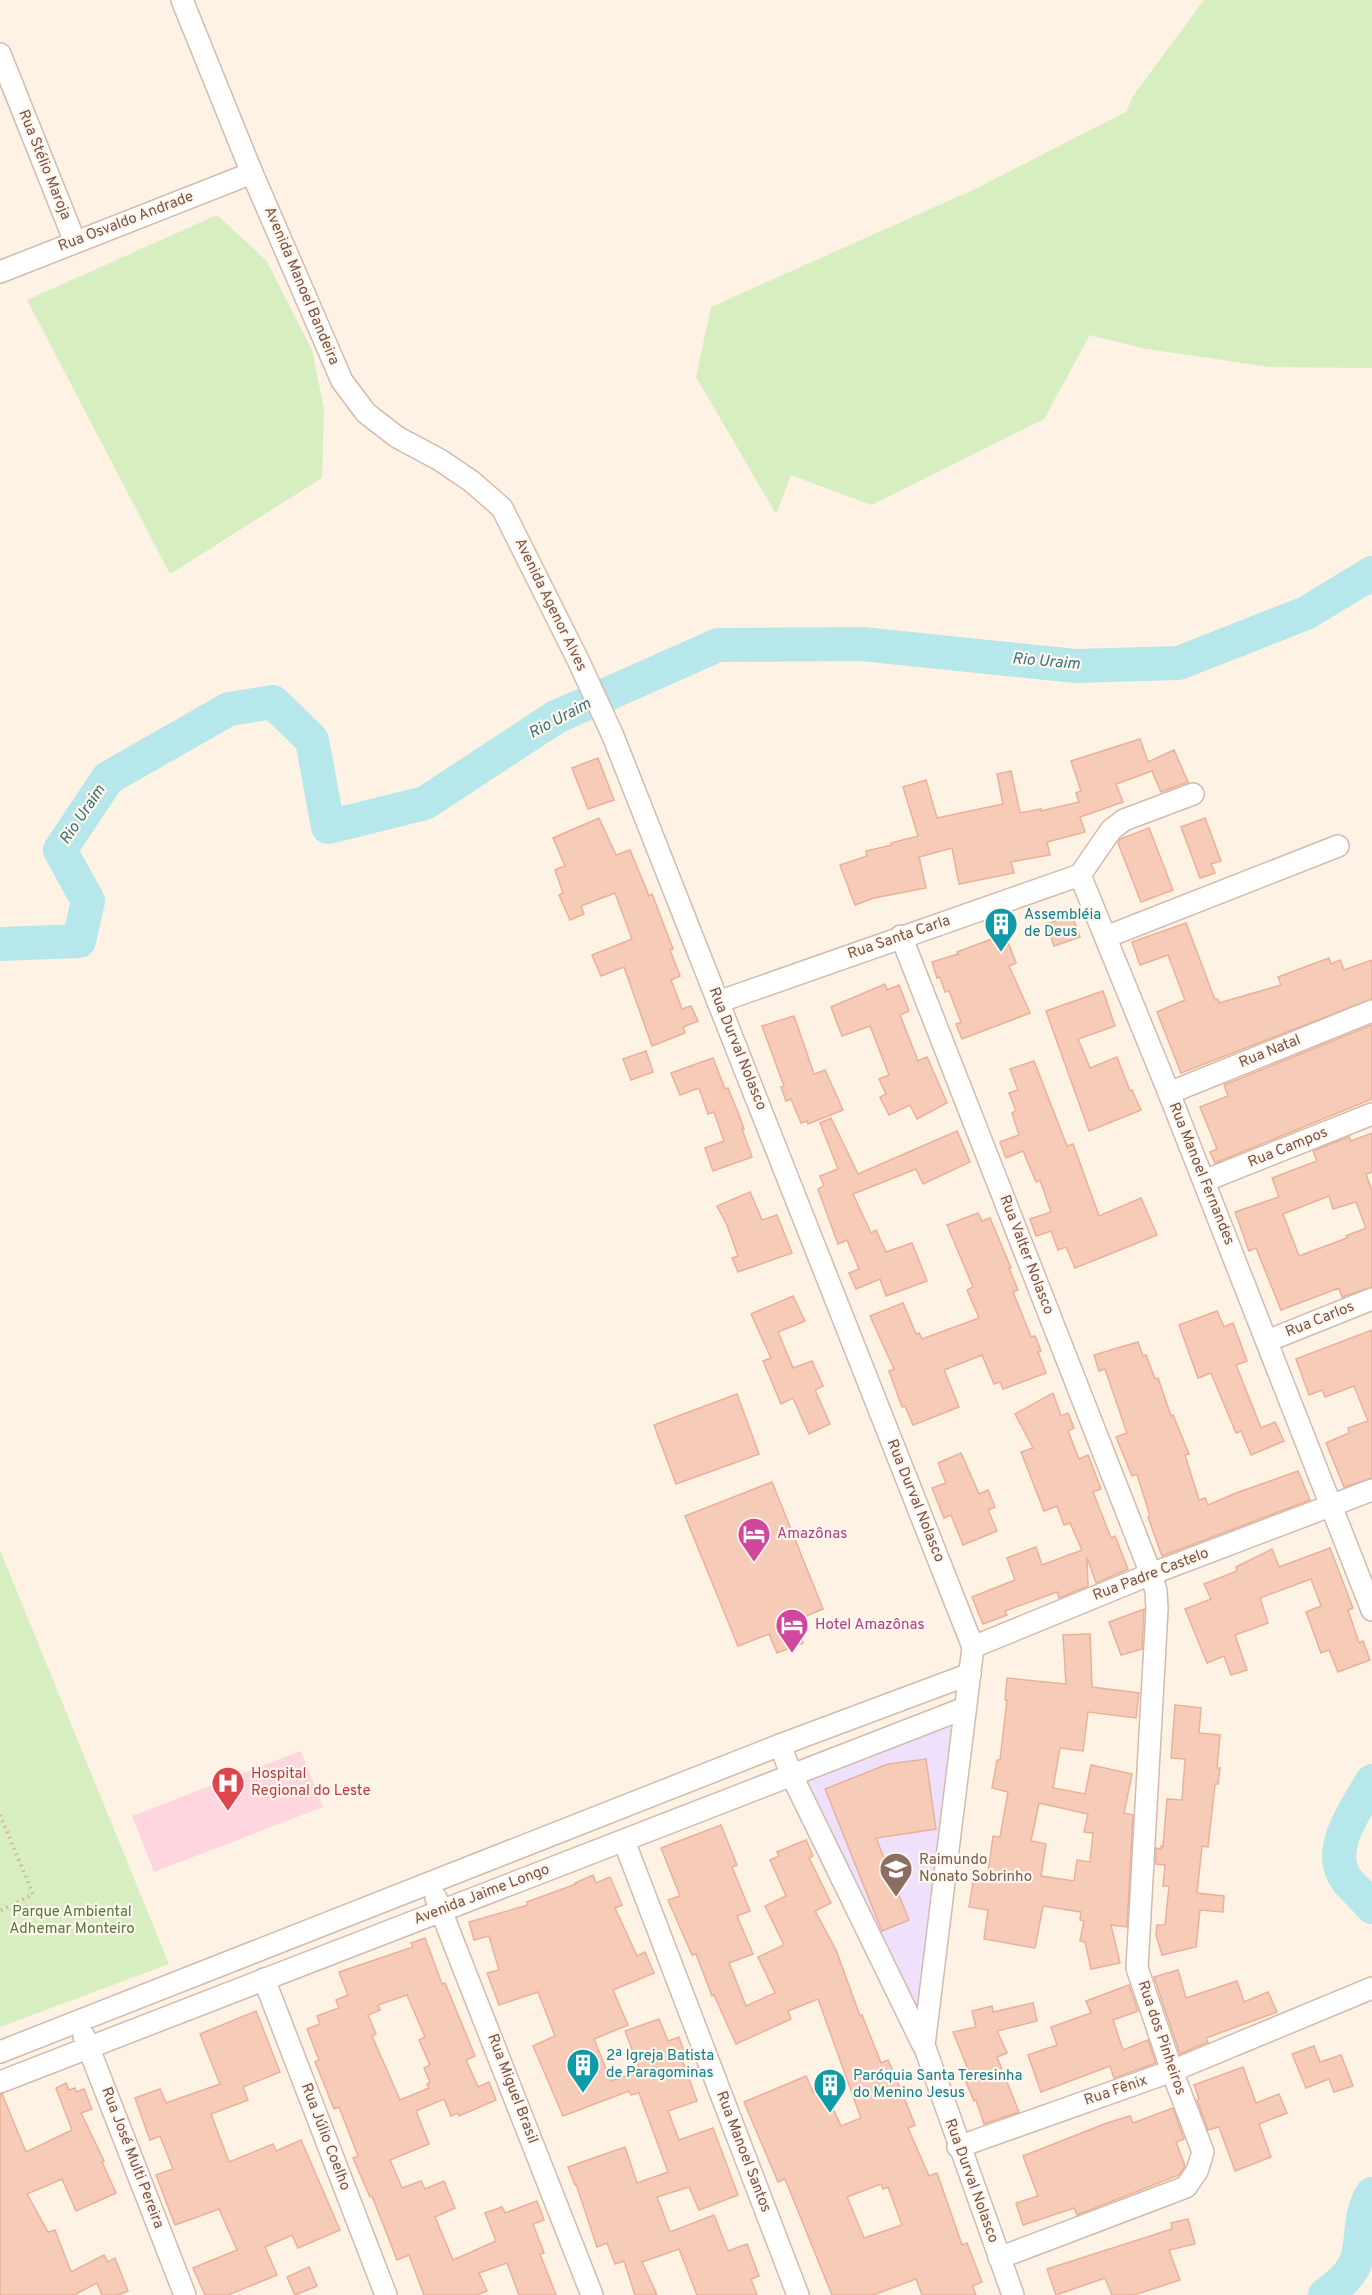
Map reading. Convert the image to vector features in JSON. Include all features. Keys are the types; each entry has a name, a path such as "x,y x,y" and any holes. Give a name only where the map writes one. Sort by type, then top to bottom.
{"street":[{"name":"Avenida Manoel Bandeira","path":"182,0 252,173 342,381 366,412 397,437 463,475 502,508"},
{"name":"Rua Stélio Maroja","path":"0,54 75,242"},
{"name":"Rua Osvaldo Andrade","path":"0,272 252,173"},
{"name":"Avenida Agenor Alves","path":"502,508 579,662 613,736"},
{"name":"Rua Durval Nolasco","path":"613,736 973,1647 924,2045 1012,2295"},
{"path":"1080,875 1110,830 1124,820 1193,794"},
{"path":"1106,937 1338,846"},
{"name":"Rua Santa Carla","path":"718,1002 1080,875"},
{"name":"Rua Manoel Fernandes","path":"1080,875 1204,1181 1372,1610"},
{"name":"Rua Valter Nolasco","path":"901,936 1151,1574"},
{"name":"Rua Natal","path":"1169,1093 1372,1011"},
{"name":"Rua Campos","path":"1204,1181 1372,1114"},
{"name":"Rua Carlos","path":"1267,1341 1372,1299"},
{"name":"Rua Padre Castelo","path":"973,1647 1151,1574 1372,1490"},
{"name":"Rua dos Pinheiros","path":"999,2258 1186,2187 1197,2171 1203,2152 1172,2071 1137,1968 1157,1609 1156,1591 1151,1574"},
{"path":"0,2052 780,1745 970,1674"},
{"name":"Avenida Jaime Longo","path":"0,2082 965,1708"},
{"path":"780,1745 792,1776 924,2045"},
{"name":"Rua Manoel Santos","path":"624,1842 798,2295"},
{"name":"Rua Miguel Brasil","path":"430,1884 592,2295"},
{"name":"Rua Júlio Coelho","path":"264,1979 386,2295"},
{"name":"Rua Fênix","path":"958,2147 1172,2071 1372,1988"},
{"name":"Rua José Multi Pereira","path":"78,2021 184,2295"}],"path":[{"path":"0,1815 33,1894 0,1911"}],"shaded area":[{"name":"Raimundo Nonato Sobrinho","path":"953,1722 919,2017 798,1779"},
{"name":"Hospital Regional do Leste","path":"301,1751 323,1807 154,1872 132,1816"}],"green space":[{"path":"1204,0 1372,0 1372,368 1270,367 1147,349 1090,335 1044,419 871,505 791,475 776,514 696,377 711,307 975,189 1126,112 1133,96"},
{"path":"217,215 266,260 312,350 324,409 322,478 170,574 27,300"},
{"name":"Parque Ambiental Adhemar Monteiro","path":"0,1550 169,1964 0,2027"}],"building":[{"path":"1140,739 1148,762 1174,750 1188,782 1161,792 1152,771 1116,784 1123,802 1080,817 1085,832 1047,842 1050,855 1011,862 1014,873 959,884 952,848 919,857 926,888 874,898 855,905 840,865 867,856 866,851 918,836 903,787 926,780 937,818 1003,804 997,774 1011,771 1020,813 1041,809 1041,811 1079,802 1076,793 1081,791 1071,761"},
{"path":"598,758 614,800 588,809 572,768"},
{"path":"599,818 616,855 630,850 649,896 652,894 673,949 670,950 680,976 671,980 682,1009 691,1006 698,1021 683,1027 685,1033 652,1046 624,967 601,976 592,955 632,939 615,893 581,906 584,914 570,920 559,895 563,893 555,870 565,866 553,838"},
{"path":"1205,818 1221,861 1211,864 1215,873 1200,878 1181,827"},
{"path":"1149,828 1173,890 1141,902 1118,843 1120,839"},
{"path":"1072,915 1080,937 1054,946 1047,924"},
{"path":"1186,923 1215,1000 1218,999 1219,1003 1281,985 1278,977 1329,958 1331,964 1340,960 1344,970 1372,960 1372,999 1181,1073 1157,1012 1185,1000 1168,955 1140,965 1132,942"},
{"path":"1005,934 1016,963 1009,966 1030,1013 962,1039 956,1024 961,1022 949,991 945,992 932,962 958,954 957,952"},
{"path":"885,984 887,990 899,985 909,1011 900,1015 918,1061 927,1057 947,1103 917,1119 910,1105 889,1115 880,1097 886,1094 879,1079 889,1075 870,1026 842,1036 831,1007"},
{"path":"1103,991 1115,1026 1078,1039 1090,1068 1117,1057 1130,1091 1132,1090 1141,1110 1089,1131 1046,1011"},
{"path":"794,1016 814,1074 825,1070 843,1110 808,1124 807,1121 801,1123 791,1099 786,1101 781,1087 784,1086 762,1026"},
{"path":"1372,1025 1372,1099 1215,1163 1210,1152 1217,1149 1200,1107 1228,1096 1224,1085"},
{"path":"646,1051 653,1072 631,1080 623,1059"},
{"path":"713,1058 725,1089 728,1088 739,1115 752,1157 713,1171 705,1148 724,1141 714,1112 708,1114 699,1088 680,1095 671,1073"},
{"path":"1034,1061 1067,1146 1073,1144 1099,1216 1141,1198 1157,1235 1075,1268 1066,1247 1058,1250 1051,1231 1036,1236 1030,1219 1051,1212 1040,1180 1036,1182 1023,1151 1006,1158 1000,1142 1019,1135 1012,1113 1016,1111 1009,1093 1018,1090 1010,1069"},
{"path":"831,1118 858,1174 957,1131 970,1162 923,1184 916,1169 853,1194 871,1233 876,1230 886,1252 912,1243 927,1281 886,1296 880,1279 856,1289 849,1273 859,1269 847,1240 838,1244 818,1189 824,1186 820,1176 838,1169 820,1123"},
{"path":"1372,1133 1372,1172 1366,1174 1372,1191 1372,1287 1342,1297 1339,1288 1281,1310 1256,1248 1249,1251 1235,1212 1279,1197 1272,1178 1317,1161 1313,1151 1349,1137 1351,1141","holes":["1329,1196 1333,1209 1356,1202 1366,1228 1346,1236 1347,1238 1299,1256 1283,1214"]},
{"path":"750,1192 762,1220 777,1215 792,1253 738,1272 732,1258 738,1256 727,1225 717,1206"},
{"path":"978,1213 982,1221 990,1218 1018,1290 1013,1292 1031,1337 1035,1336 1046,1373 1003,1389 1000,1382 994,1384 982,1355 944,1370 959,1407 913,1425 905,1406 902,1407 889,1371 894,1369 870,1316 903,1303 916,1334 919,1333 922,1339 979,1318 967,1290 973,1287 947,1225"},
{"path":"793,1296 805,1321 778,1332 793,1368 812,1361 823,1386 815,1390 830,1424 809,1434 793,1398 781,1404 763,1361 771,1358 751,1314"},
{"path":"1217,1311 1224,1327 1233,1323 1247,1361 1236,1365 1261,1428 1275,1422 1284,1441 1251,1455 1241,1431 1236,1433 1211,1373 1198,1378 1179,1325"},
{"path":"1372,1330 1372,1478 1344,1487 1326,1443 1349,1433 1348,1428 1368,1421 1354,1386 1325,1397 1322,1390 1309,1395 1296,1359"},
{"path":"1138,1342 1143,1356 1146,1355 1155,1379 1158,1378 1171,1416 1173,1415 1189,1454 1185,1455 1199,1500 1205,1498 1208,1505 1298,1471 1310,1500 1162,1556 1148,1517 1150,1516 1137,1474 1132,1476 1116,1437 1127,1433 1105,1369 1099,1371 1094,1355"},
{"path":"1053,1393 1061,1416 1068,1413 1074,1428 1068,1431 1079,1459 1088,1455 1101,1489 1093,1492 1111,1538 1115,1536 1128,1569 1096,1583 1087,1557 1088,1586 1059,1598 1057,1592 1005,1611 1007,1615 983,1624 972,1597 1015,1580 1007,1558 1036,1547 1042,1565 1082,1550 1070,1523 1064,1525 1057,1506 1044,1511 1021,1452 1033,1448 1015,1414"},
{"path":"737,1394 759,1454 676,1484 654,1425"},
{"path":"961,1453 979,1494 988,1490 995,1507 988,1510 997,1531 963,1545 951,1515 944,1518 932,1488 946,1483 938,1463"},
{"name":"Amazônas","path":"772,1482 823,1609 794,1621 803,1643 777,1653 769,1634 738,1646 685,1516"},
{"path":"1330,1548 1353,1608 1348,1610 1359,1643 1363,1641 1370,1660 1338,1672 1329,1650 1321,1653 1306,1612 1321,1606 1311,1579 1260,1598 1268,1623 1235,1635 1247,1670 1231,1675 1224,1656 1207,1663 1185,1609 1211,1599 1204,1584 1237,1571 1236,1567 1272,1549 1279,1567"},
{"path":"1144,1609 1142,1649 1121,1655 1109,1622"},
{"path":"1090,1634 1092,1687 1139,1693 1136,1718 1088,1712 1083,1751 1060,1748 1053,1788 1085,1794 1091,1765 1132,1774 1124,1813 1133,1815 1127,1927 1111,1925 1120,1963 1091,1969 1085,1942 1080,1941 1084,1921 1080,1920 1081,1912 1043,1906 1035,1948 984,1939 988,1910 969,1907 975,1871 988,1873 993,1836 1000,1837 1008,1792 992,1788 997,1760 1000,1760 1007,1700 1005,1700 1007,1678 1066,1684 1063,1635","holes":["1039,1803 1088,1814 1084,1832 1093,1833 1090,1862 1077,1860 1074,1881 1041,1876 1046,1844 1031,1841"]},
{"path":"1175,1705 1201,1708 1199,1733 1220,1735 1218,1784 1215,1784 1208,1847 1202,1846 1197,1893 1224,1896 1223,1912 1200,1910 1196,1947 1162,1955 1156,1935 1157,1925 1165,1925 1169,1886 1163,1886 1165,1865 1156,1864 1156,1848 1163,1847 1167,1799 1182,1800 1185,1759 1171,1758"},
{"path":"926,1759 936,1829 876,1838 909,1920 882,1931 825,1789 888,1764"},
{"path":"721,1825 737,1865 732,1867 750,1911 737,1916 753,1954 729,1963 746,2006 775,1993 758,1957 784,1945 765,1906 786,1896 770,1860 779,1856 777,1852 806,1840 813,1856 809,1858 831,1903 815,1911 836,1950 860,2016 862,2015 881,2063 888,2060 915,2125 908,2128 929,2176 937,2173 962,2245 967,2243 982,2282 972,2286 976,2295 922,2295 916,2279 873,2295 832,2295 785,2179 778,2182 744,2102 806,2076 813,2092 823,2087 841,2126 861,2118 818,1999 788,2011 791,2019 736,2044 714,1995 712,1996 696,1954 692,1955 668,1900 680,1896 661,1848","holes":["881,2184 883,2189 888,2187 902,2225 864,2238 847,2197"]},
{"path":"593,1875 596,1883 610,1877 622,1905 615,1908 637,1956 645,1952 654,1973 613,1990 628,2025 594,2039 611,2081 640,2071 625,2031 659,2019 668,2041 679,2037 684,2052 680,2054 697,2101 668,2111 679,2140 713,2128 738,2195 699,2210 689,2187 657,2197 670,2232 714,2215 728,2251 747,2244 759,2276 751,2279 757,2295 697,2295 679,2249 642,2262 657,2295 635,2295 624,2261 615,2264 607,2243 597,2247 568,2167 625,2147 637,2183 668,2172 639,2093 631,2095 629,2091 563,2116 533,2046 555,2036 538,1992 499,2005 487,1973 499,1970 489,1936 474,1940 469,1922 528,1905 527,1902 576,1884"},
{"path":"425,1938 442,1984 445,1983 475,2056 466,2060 478,2087 489,2082 496,2100 459,2116 458,2113 451,2116 444,2099 416,2111 429,2144 390,2160 402,2188 421,2181 425,2189 444,2181 455,2208 435,2217 453,2260 496,2241 485,2213 502,2207 505,2213 537,2201 544,2220 533,2224 544,2253 540,2254 556,2295 519,2295 507,2263 479,2273 487,2291 477,2295 424,2295 409,2255 397,2260 372,2196 370,2197 353,2158 358,2156 339,2107 334,2109 315,2062 319,2060 307,2029 320,2024 317,2016 339,2008 336,2000 348,1995 339,1972 413,1947 411,1943","holes":["407,1995 425,2037 419,2040 430,2065 424,2068 430,2082 427,2084 429,2088 400,2100 372,2036 376,2034 368,2015 380,2010 378,2005"]},
{"path":"1178,1970 1186,1998 1237,1981 1244,2002 1268,1992 1277,2012 1206,2038 1208,2042 1180,2054 1154,1977"},
{"path":"1129,1985 1138,2011 1113,2020 1123,2050 1148,2040 1156,2063 1114,2078 1110,2066 1041,2092 1028,2055 1057,2045 1051,2027 1091,2013 1086,2001"},
{"path":"1033,2003 1037,2021 997,2031 1007,2053 997,2057 1019,2112 984,2124 976,2100 974,2101 966,2082 972,2079 953,2032 976,2027 972,2011 992,2006 993,2012"},
{"path":"256,2011 280,2072 243,2087 248,2100 211,2114 229,2162 273,2144 276,2151 301,2140 340,2230 298,2248 292,2235 265,2247 277,2275 228,2295 205,2295 193,2268 237,2250 219,2209 175,2225 156,2175 173,2169 160,2136 150,2140 135,2098 160,2089 166,2103 220,2084 200,2034"},
{"path":"1314,2046 1320,2062 1341,2055 1353,2086 1334,2092 1329,2079 1306,2088 1292,2054"},
{"path":"1243,2067 1256,2103 1279,2094 1287,2113 1259,2124 1271,2157 1235,2171 1219,2127 1208,2130 1194,2085"},
{"path":"66,2083 69,2090 75,2088 76,2092 84,2089 92,2109 81,2113 104,2161 102,2162 116,2193 76,2211 62,2179 27,2194 48,2232 55,2230 71,2272 104,2255 108,2262 115,2258 128,2291 118,2295 102,2295 97,2283 74,2295 0,2295 0,2094 2,2094 26,2152 72,2130 56,2088"},
{"path":"1173,2108 1184,2139 1176,2142 1185,2166 1179,2175 1077,2215 1074,2208 1023,2225 1016,2203 1038,2196 1023,2156 1107,2123 1130,2116 1133,2123"},
{"path":"1188,2219 1195,2244 1169,2250 1180,2280 1134,2295 1112,2295 1105,2278 1056,2295 1047,2269 1172,2229 1171,2223"},
{"path":"309,2267 317,2286 295,2295 287,2277"}],"waterway":[{"name":"Rio Uraim","path":"0,944 79,941 88,901 60,850 108,778 229,709 273,702 312,740 328,827 425,803 556,717 718,645 862,644 1076,666 1179,663 1306,613 1372,573"},
{"path":"1372,1781 1345,1829 1339,1856 1341,1868 1347,1880 1372,1907"},
{"path":"1325,2295 1343,2280 1354,2266 1359,2252 1364,2212 1372,2194"}],"place":[{"name":"Assembléia de Deus","path":"1001,953"},
{"name":"Amazônas","path":"754,1563"},
{"name":"Hotel Amazônas","path":"792,1654"},
{"name":"Hospital Regional do Leste","path":"228,1812"},
{"name":"Raimundo Nonato Sobrinho","path":"896,1898"},
{"name":"2ª Igreja Batista de Paragominas","path":"583,2094"},
{"name":"Paróquia Santa Teresinha do Menino Jesus","path":"830,2114"}]}
